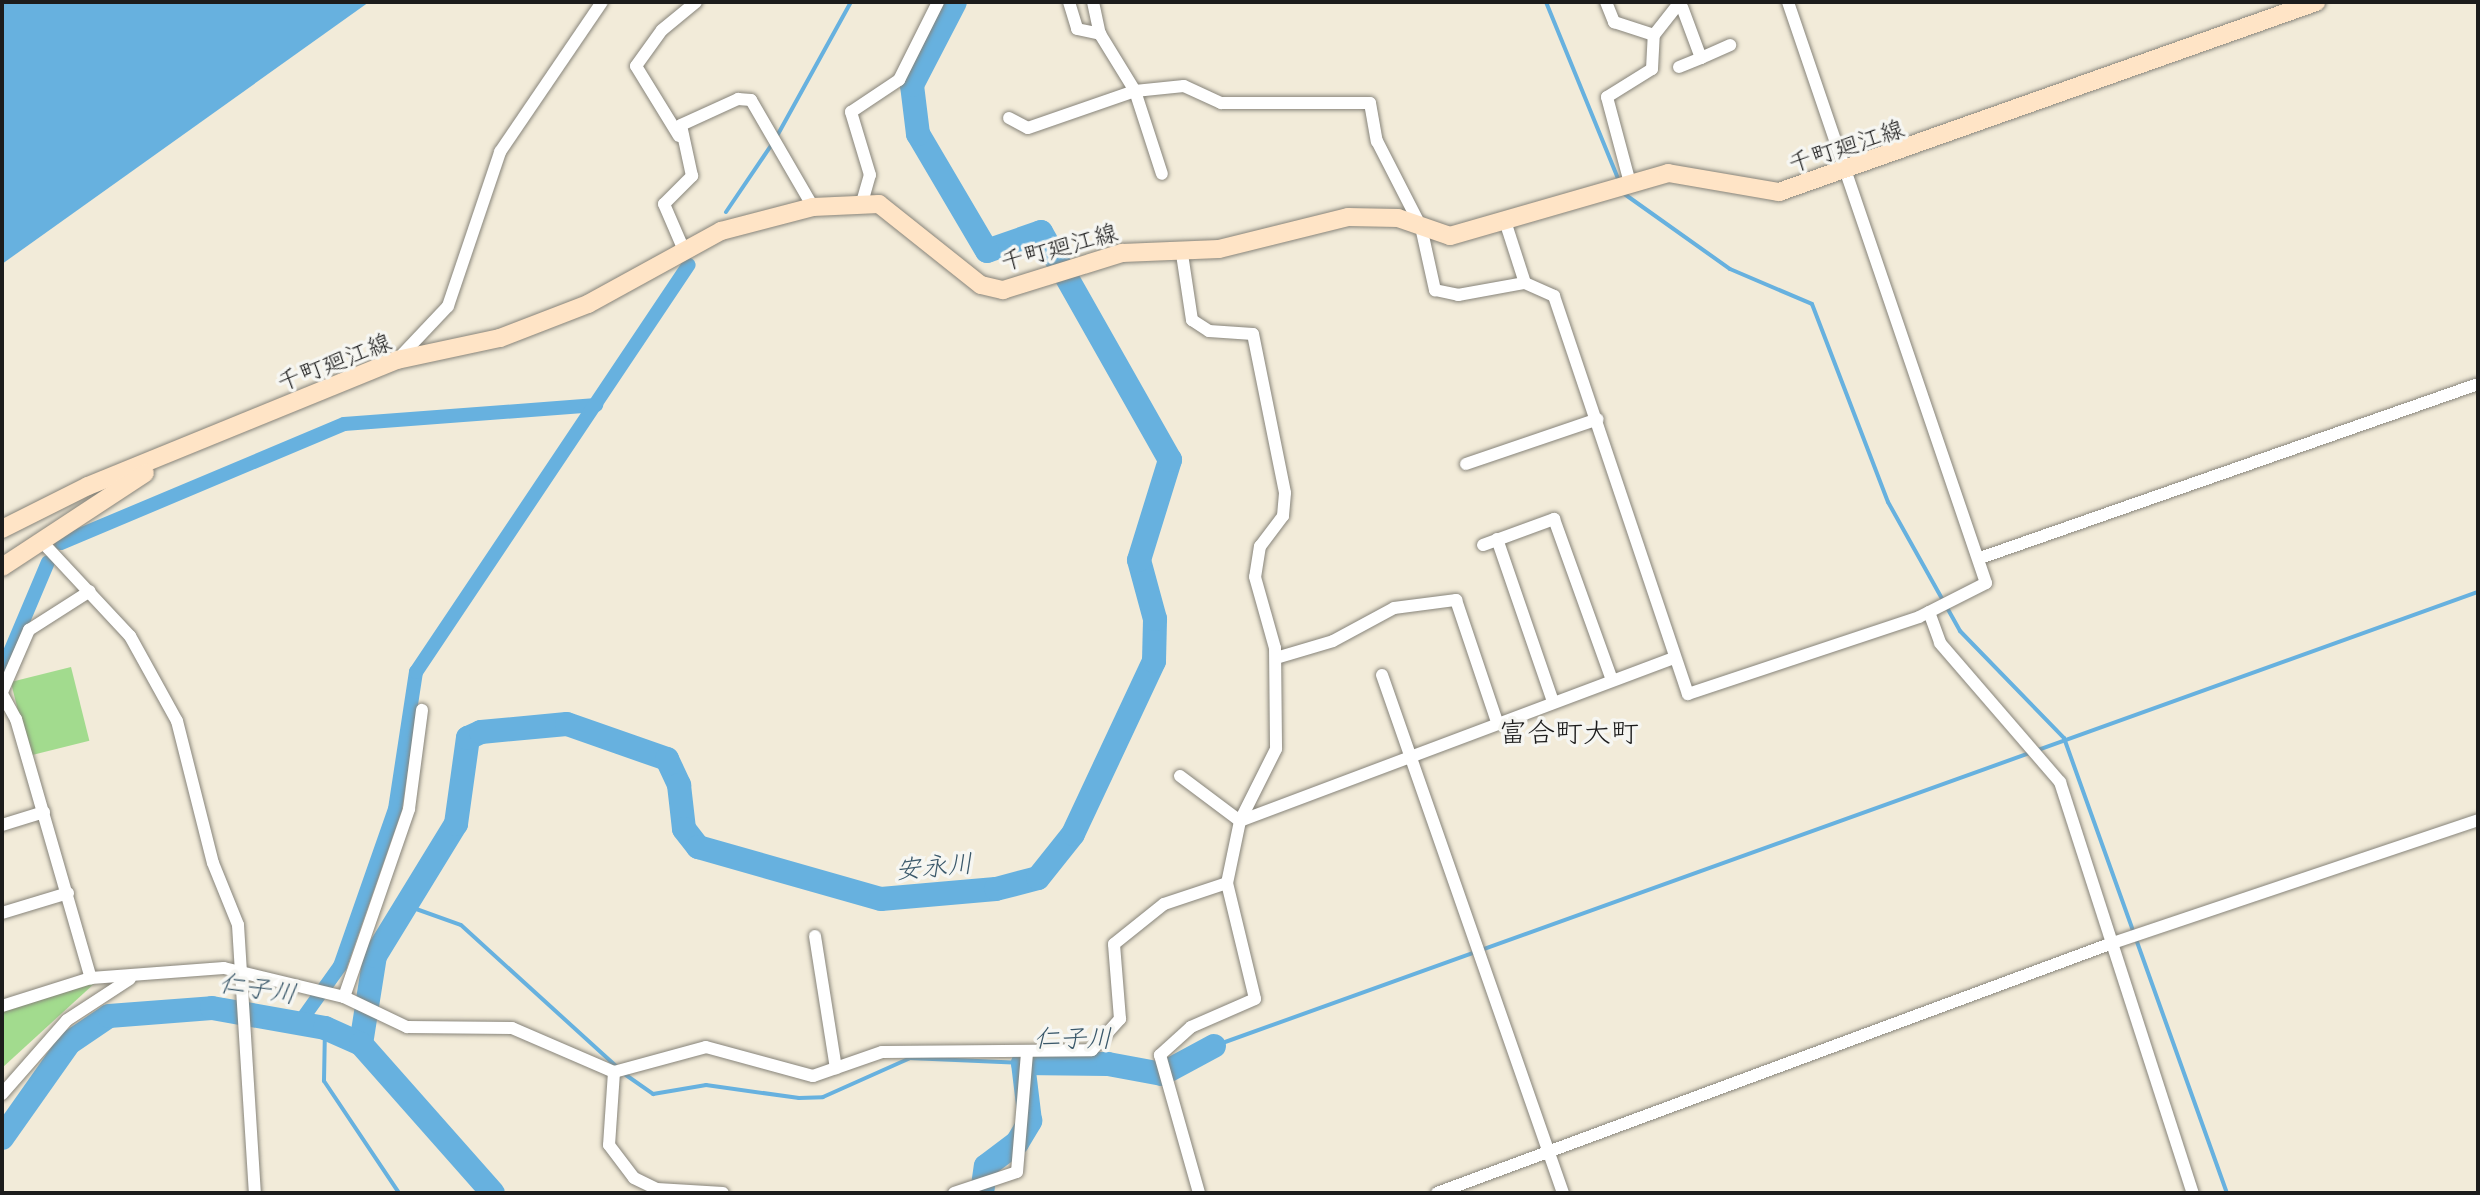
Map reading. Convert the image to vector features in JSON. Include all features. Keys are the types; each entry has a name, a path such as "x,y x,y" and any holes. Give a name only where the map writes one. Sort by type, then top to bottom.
{"main road":[{"name":"千町廻江線","path":"2,529 181,448 397,360 551,320 683,248 813,207 863,199 900,217 981,285 1003,290 1041,281 1122,253 1182,254 1348,217 1386,216 1450,236 1629,184 1699,175 1749,193 1779,192 1847,173 2316,2"},
{"path":"2,567 45,545 62,523 181,448"}],"street":[{"path":"397,360 448,306 500,152 602,2"},
{"path":"683,248 664,204 692,176 679,136 636,66 662,30 696,2"},
{"path":"863,199 870,175 851,112 899,80 938,2"},
{"path":"1069,2 1077,29 1100,34"},
{"path":"1093,2 1100,34 1135,91 1162,174"},
{"path":"1606,2 1614,22 1654,35"},
{"path":"1009,118 1028,128 1135,91 1184,86 1221,103 1370,103 1377,141 1421,227 1435,290 1458,295 1525,283 1554,296 1598,419 1673,658 1688,694 1929,612 1986,583 1983,557 1788,2"},
{"path":"1629,184 1607,97 1652,69 1654,35 1681,4 1701,58"},
{"path":"1679,67 1730,45"},
{"path":"679,136 681,125 738,99 751,100 813,207"},
{"path":"1505,221 1525,283"},
{"path":"1182,254 1192,320 1209,331 1253,334 1285,493 1283,516 1255,565 1276,658 1276,749 1240,821 1227,883 1255,999 1191,1027 1160,1055 1199,1193"},
{"path":"1983,557 2478,384"},
{"path":"1466,464 1598,419"},
{"path":"1483,545 1554,519 1612,680"},
{"path":"1497,539 1553,702"},
{"path":"45,545 130,636 177,721 213,863 232,899 255,1193"},
{"path":"90,591 29,630 2,693 44,812 91,978"},
{"path":"1276,658 1333,641 1394,608 1456,600 1497,722"},
{"path":"1929,612 1940,643 2049,761 2107,945 2193,1193"},
{"path":"1240,821 1407,755 1673,658"},
{"path":"1382,675 1407,755 1563,1193"},
{"path":"344,997 409,809 422,710"},
{"path":"1180,776 1240,821"},
{"path":"2,825 44,812"},
{"path":"1437,1193 2107,945 2478,820"},
{"path":"2,1006 91,978 237,971 344,997 407,1027 512,1028 614,1072 706,1047 786,1072 813,1076 882,1052 964,1048 1027,1054 1092,1050 1111,1035 1120,1019 1114,944 1164,904 1227,883"},
{"path":"2,913 68,893"},
{"path":"815,936 836,1068"},
{"path":"2,1094 67,1020 133,977"},
{"path":"954,1193 991,1189 1017,1172 1022,1157 1027,1054"},
{"path":"614,1072 609,1145 634,1178 657,1189 723,1193"}],"green space":[{"path":"71,667 89,741 29,756 11,682"},
{"path":"96,982 2,1068 2,1010"}],"water":[{"path":"2,2 369,2 2,264"}],"waterway":[{"path":"777,136 851,2"},
{"name":"安永川","path":"361,1044 375,956 456,824 468,738 481,732 567,724 667,759 679,785 684,829 698,847 881,899 996,889 1038,878 1073,834 1154,661 1155,619 1139,560 1170,460 1041,232 987,251 918,134 912,85 955,2"},
{"path":"1546,2 1619,181"},
{"path":"726,212 772,144"},
{"path":"1623,193 1730,269 1812,304 1888,502 1960,631 2064,738 2227,1193"},
{"path":"300,1022 340,966 395,809 416,672 688,265"},
{"path":"61,543 344,424 596,405"},
{"path":"2,671 48,562"},
{"path":"1214,1046 2478,592"},
{"path":"405,905 461,925 617,1067"},
{"name":"仁子川","path":"2,1138 69,1043 109,1016 212,1008 325,1028 361,1044 493,1193"},
{"path":"325,1028 324,1081 399,1193"},
{"name":"仁子川","path":"982,1193 986,1166 1017,1143 1030,1121 1023,1063 1108,1064 1162,1074 1214,1046"},
{"path":"623,1073 653,1094 706,1085 799,1098 823,1097 910,1058 1023,1063"}],"district":[{"name":"富合町大町","path":"1569,732"}]}
